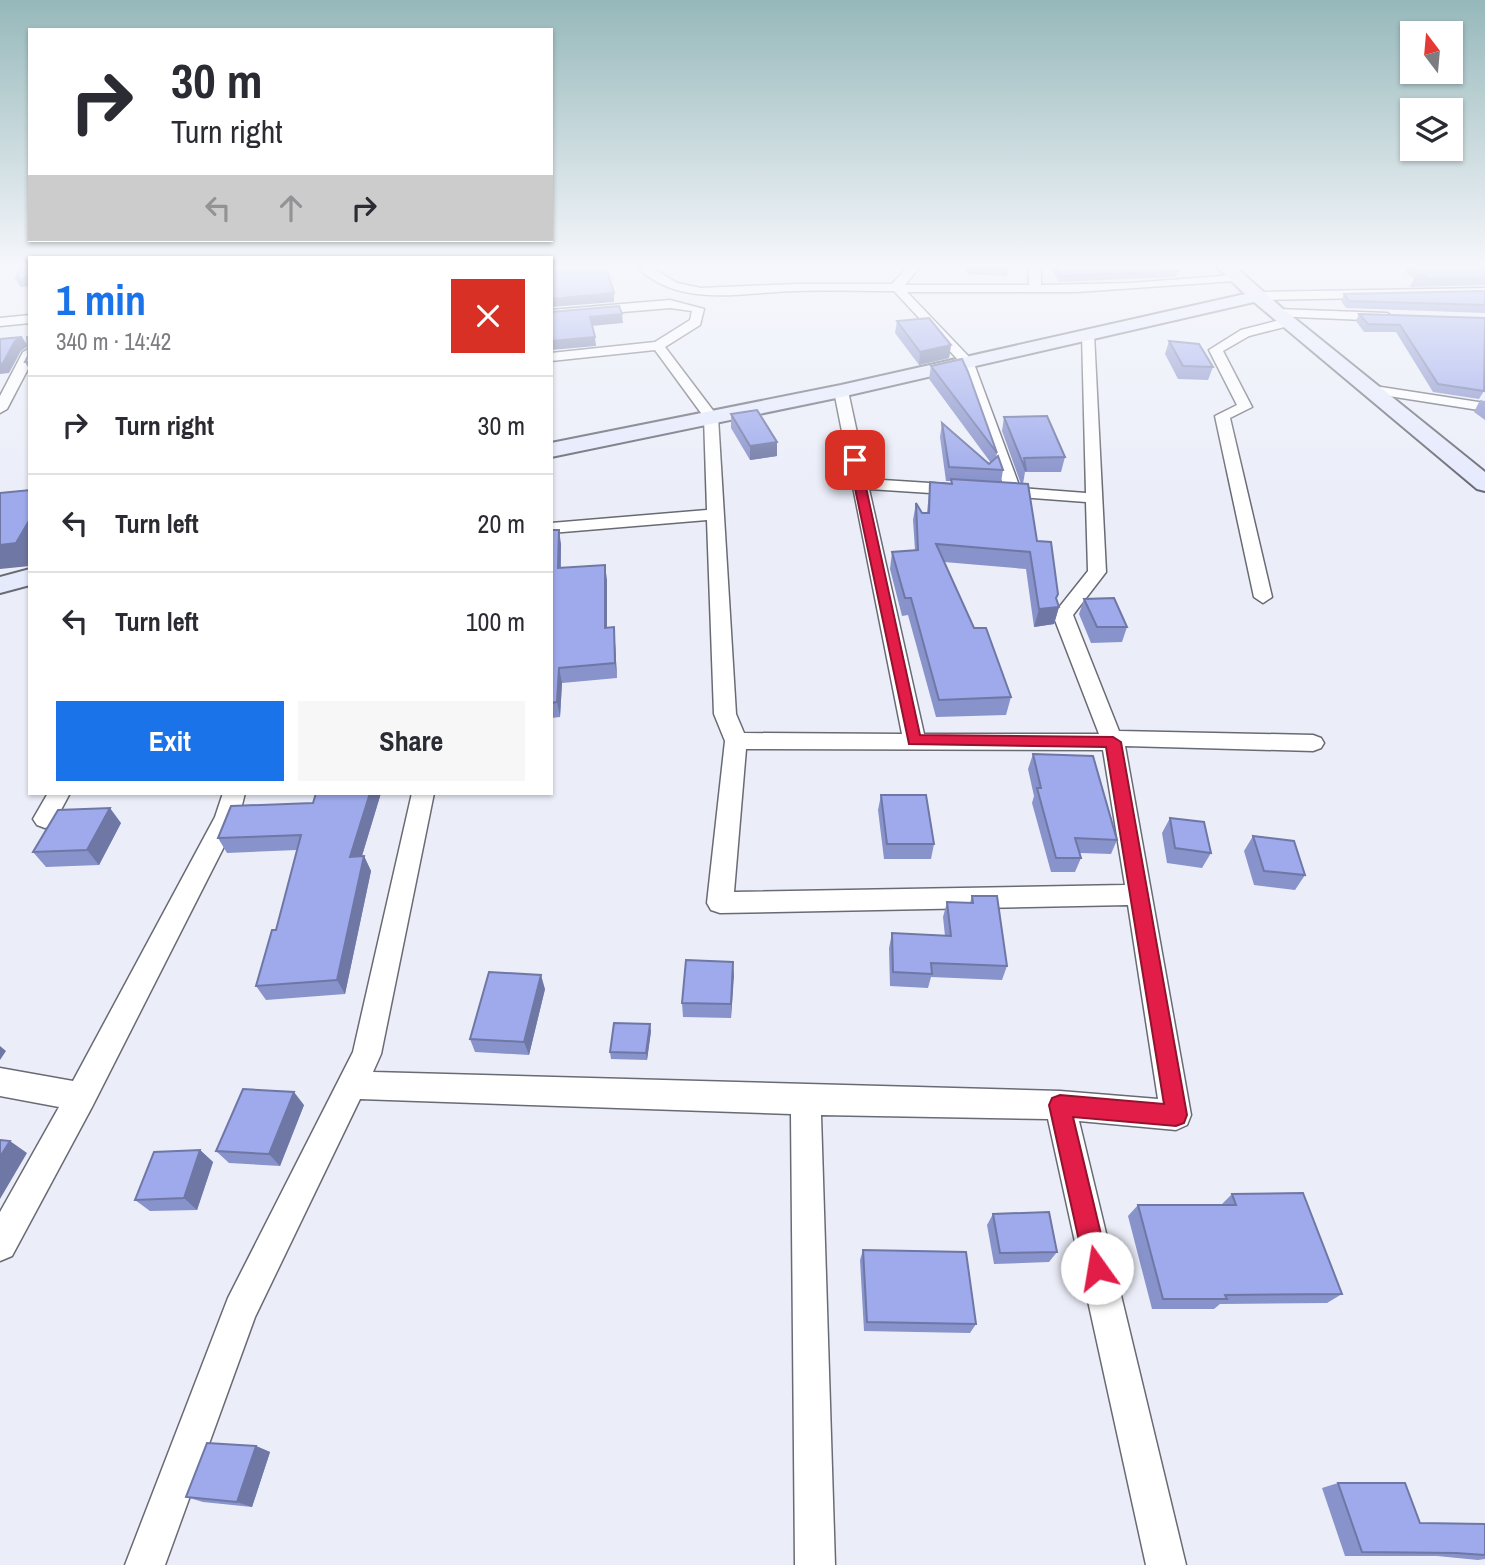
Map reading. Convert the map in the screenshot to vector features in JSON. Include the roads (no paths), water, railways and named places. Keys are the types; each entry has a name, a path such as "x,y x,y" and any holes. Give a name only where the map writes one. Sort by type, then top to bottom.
{"street":[{"path":"553,357 658,346 672,337"},
{"path":"943,337 966,361 1014,493"},
{"path":"553,450 841,391 1074,337"},
{"path":"352,1085 806,1100 1060,1105 1176,1115 1112,740 1063,615 1097,572 1088,337"},
{"path":"1238,337 1216,350 1245,407 1222,416 1263,597"},
{"path":"1306,337 1485,484"},
{"path":"658,346 711,417 725,714 736,741 720,903 1139,895"},
{"path":"0,409 28,356"},
{"path":"1368,389 1485,407"},
{"path":"841,391 914,740"},
{"path":"859,483 1095,498"},
{"path":"553,528 715,514"},
{"path":"0,585 28,578"},
{"path":"736,741 1112,740 1313,743"},
{"path":"45,820 58,795"},
{"path":"0,1244 81,1097 227,817 233,795"},
{"path":"145,1565 240,1310 367,1054 423,795"},
{"path":"0,1082 81,1097"},
{"path":"806,1100 815,1565"},
{"path":"1060,1105 1166,1565"}]}
